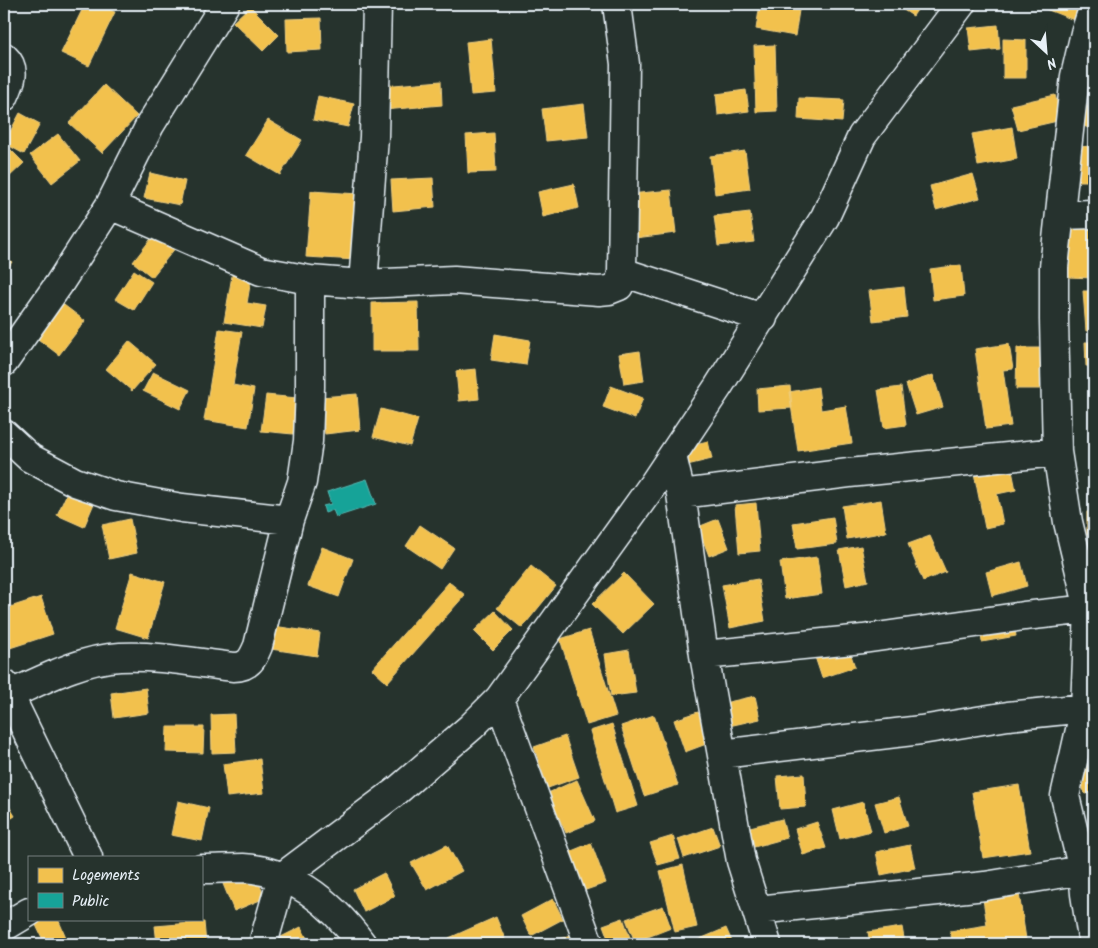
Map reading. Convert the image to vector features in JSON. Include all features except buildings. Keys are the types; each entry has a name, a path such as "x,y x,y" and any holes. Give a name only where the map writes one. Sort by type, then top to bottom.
{"street":[{"path":"4,362 59,284 110,205 150,124 225,4"},
{"path":"363,284 374,137 377,4"},
{"path":"110,205 261,271 310,280 363,284 454,280 609,290 619,286 622,272 625,64 617,4"},
{"path":"262,944 282,877 398,790 471,727 500,699 672,456 763,318 825,217 862,136 961,4"},
{"path":"1093,944 1087,886 1065,796 1085,708 1089,609 1068,522 1057,452 1054,267 1075,76 1085,33 1094,6"},
{"path":"4,57 11,64 12,71 4,97"},
{"path":"1060,215 1094,214"},
{"path":"622,272 763,318"},
{"path":"88,856 6,690 71,668 119,657 148,657 234,667 246,665 253,658 258,646 289,520 302,482 308,441 310,280"},
{"path":"4,434 30,458 76,482 116,496 182,508 289,520"},
{"path":"681,494 849,473 1057,452"},
{"path":"672,456 681,494 704,655 741,861 758,910 767,944"},
{"path":"704,655 863,639 1024,616 1089,609"},
{"path":"500,699 589,944"},
{"path":"722,754 921,730 1008,716 1085,708"},
{"path":"202,869 246,868 282,877 317,894 345,922 362,944"},
{"path":"758,910 985,886 1087,886"},
{"path":"4,927 28,913"}]}
